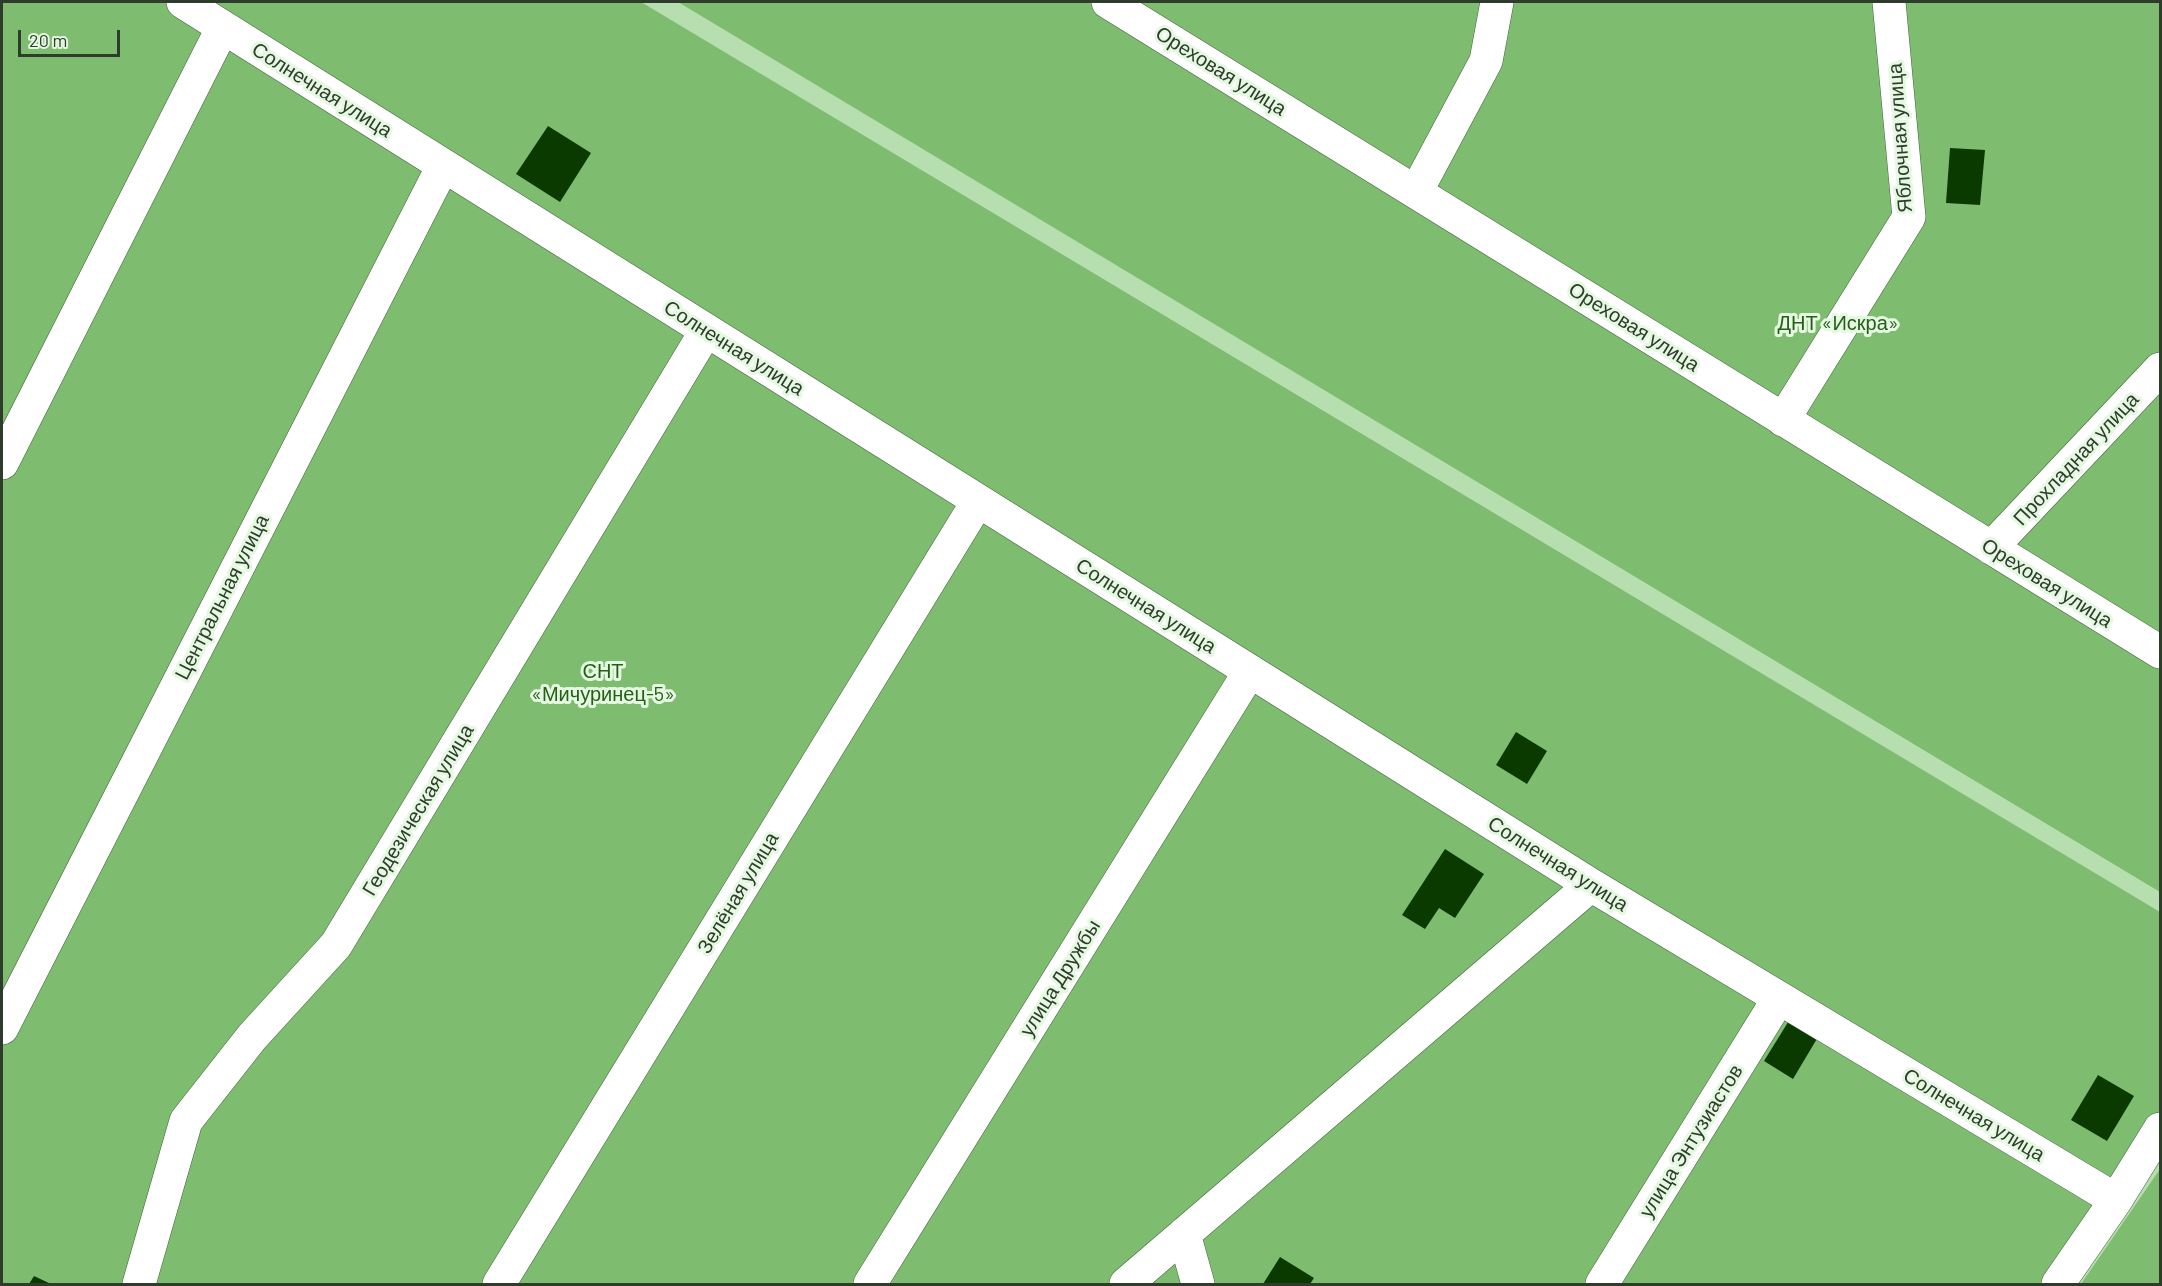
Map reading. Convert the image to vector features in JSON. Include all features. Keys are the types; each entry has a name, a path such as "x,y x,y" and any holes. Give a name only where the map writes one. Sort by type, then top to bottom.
{"street":[{"name":"Солнечная улица","path":"183,2 1591,885 2116,1200"},
{"name":"Ореховая улица","path":"1108,2 2160,652"},
{"path":"1416,192 1486,61 1497,2"},
{"name":"Яблочная улица","path":"1784,420 1909,217 1889,2"},
{"path":"2,463 223,27"},
{"name":"Центральная улица","path":"2,1028 443,166"},
{"name":"Геодезическая улица","path":"139,1284 186,1120 252,1037 336,945 706,331"},
{"name":"Прохладная улица","path":"1991,548 2160,369"},
{"name":"Зелёная улица","path":"499,1284 978,501"},
{"name":"улица Дружбы","path":"870,1284 1250,671"},
{"path":"1126,1284 1591,885"},
{"name":"улица Энтузиастов","path":"1602,1284 1779,998"},
{"path":"2058,1284 2116,1200 2160,1129"},
{"path":"1184,1234 1198,1284"}],"green space":[{"name":"СНТ «Мичуринец-5»","path":"2,2 641,2 2160,912 2160,1150 2069,1284 2,1284"},
{"name":"ДНТ «Искра»","path":"678,2 2160,2 2160,892"},
{"path":"2160,1169 2160,1284 2081,1284"}],"building":[{"path":"548,126 591,153 560,202 516,174"},
{"path":"1950,148 1985,150 1980,205 1946,203"},
{"path":"1516,732 1547,751 1527,784 1496,765"},
{"path":"1445,849 1484,874 1455,918 1439,908 1425,929 1402,915"},
{"path":"1790,1019 1818,1037 1793,1079 1764,1061"},
{"path":"2098,1075 2134,1096 2107,1141 2071,1120"},
{"path":"1280,1257 1314,1278 1310,1284 1263,1284"},
{"path":"34,1276 51,1284 29,1284"}]}
